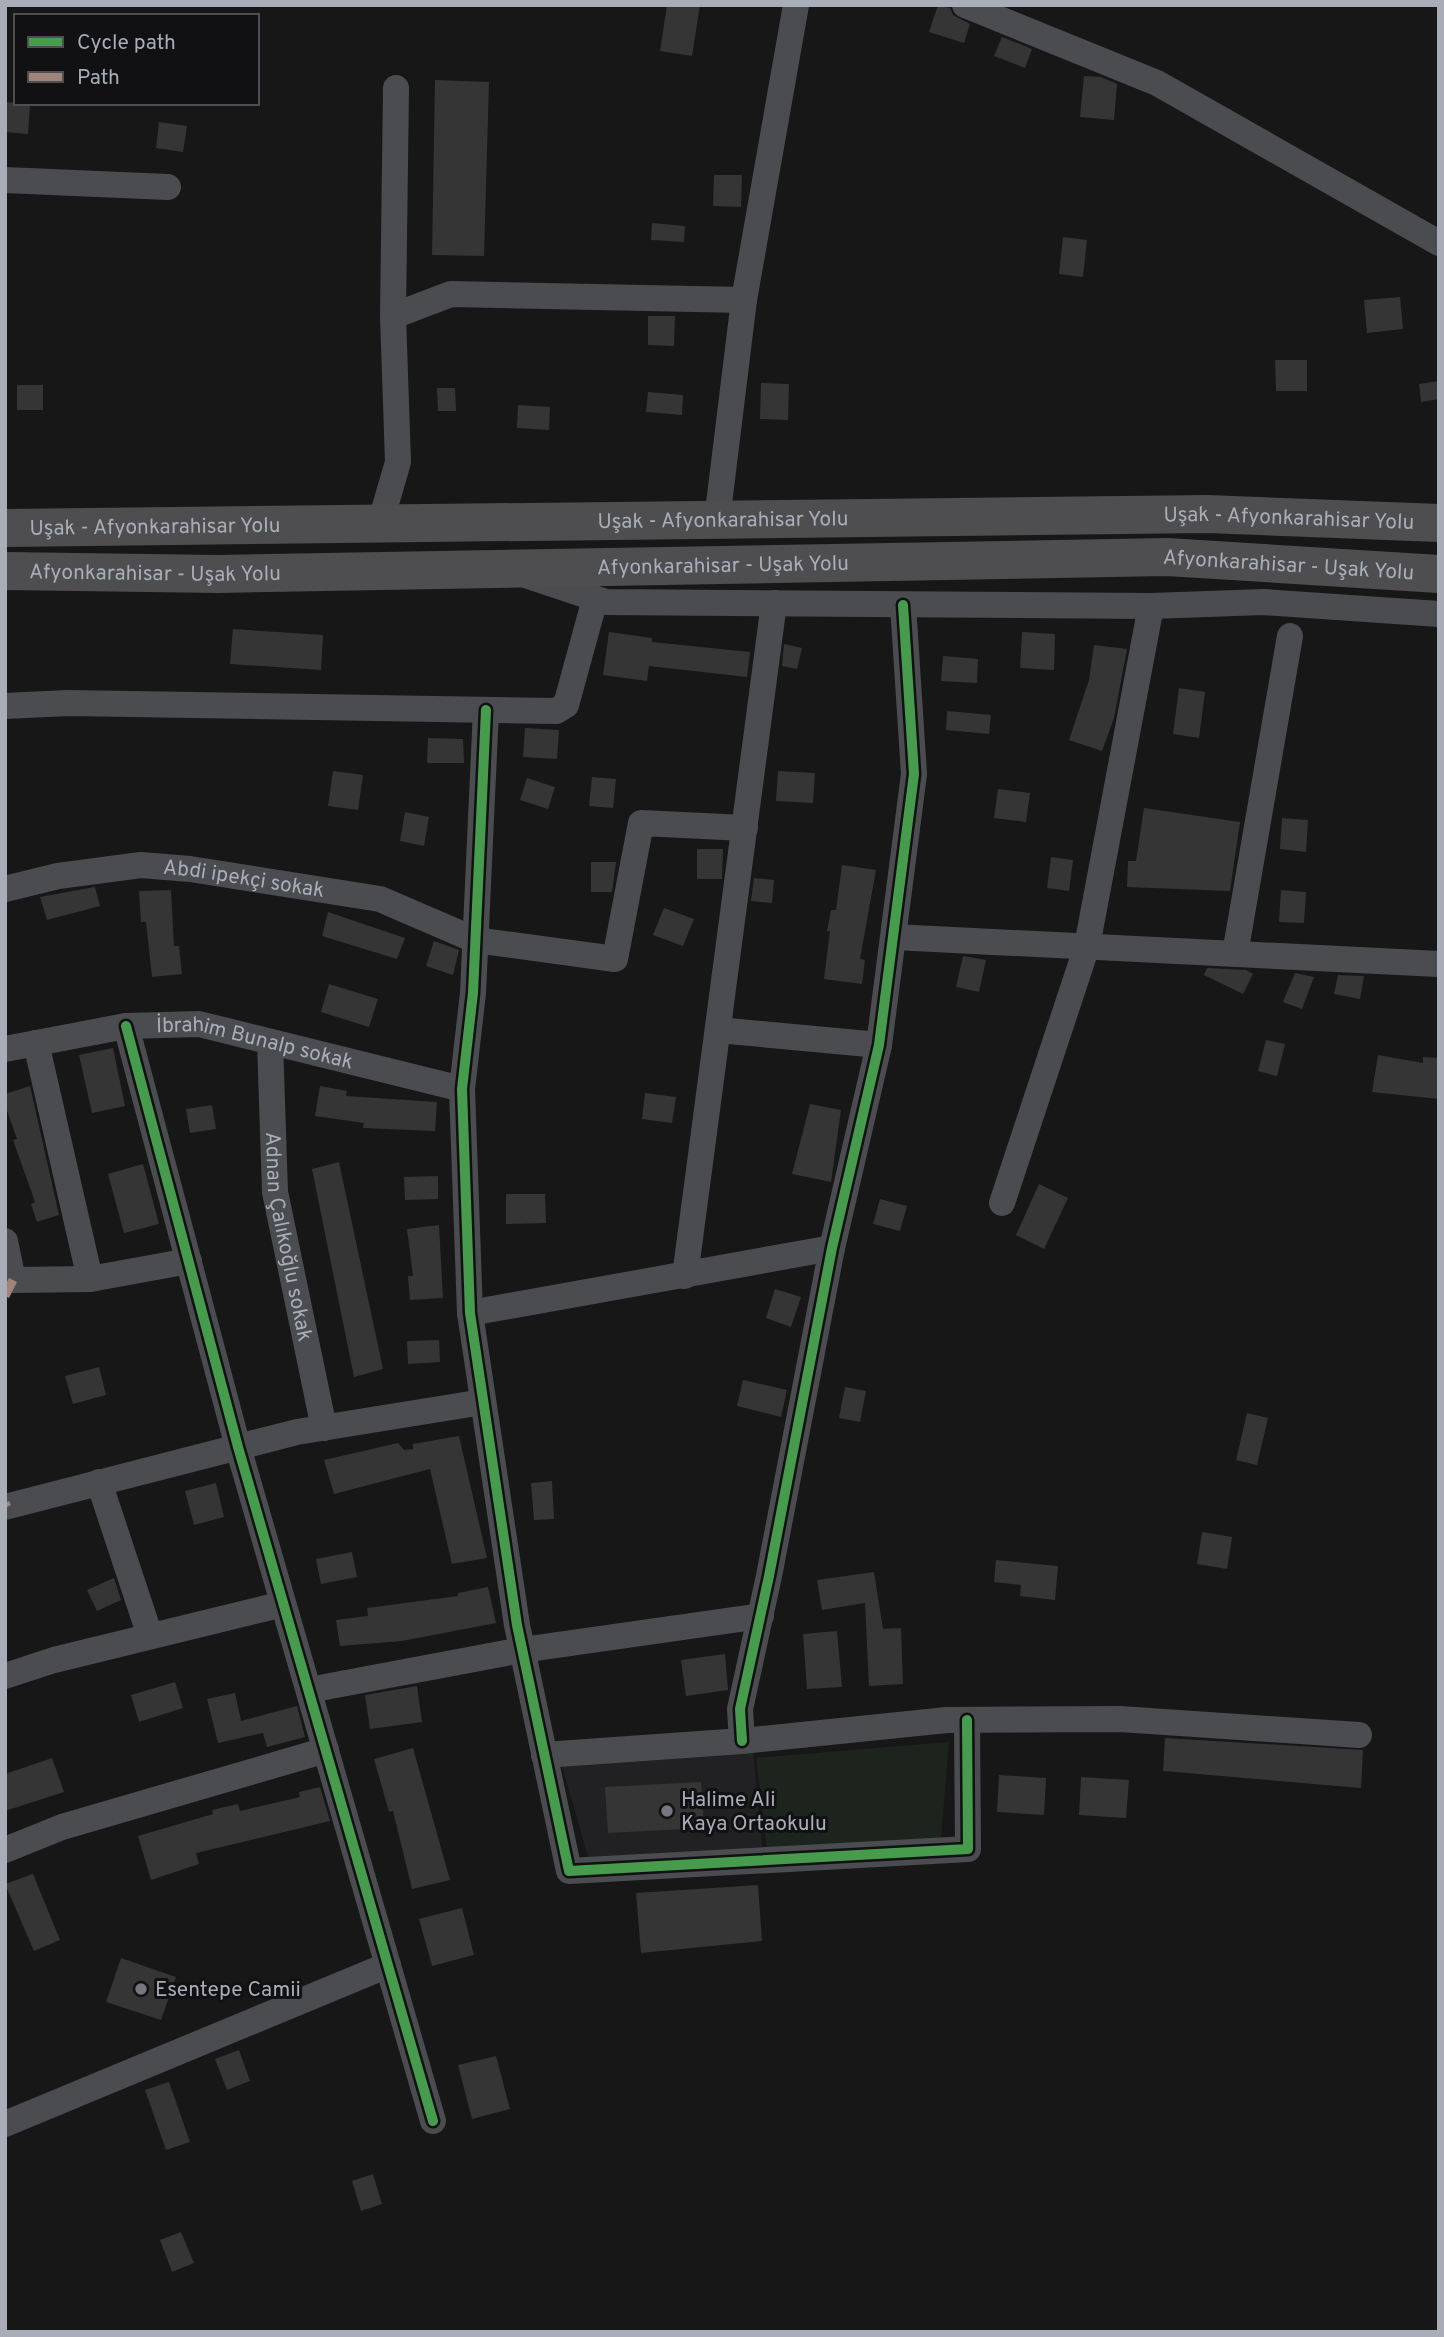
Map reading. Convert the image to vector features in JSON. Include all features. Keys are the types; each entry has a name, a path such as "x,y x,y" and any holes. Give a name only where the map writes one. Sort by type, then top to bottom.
{"highway":[{"name":"Uşak - Afyonkarahisar Yolu","path":"5,528 1207,514 1439,523"},
{"name":"Afyonkarahisar - Uşak Yolu","path":"5,571 218,574 1167,557 1439,574"}],"street":[{"path":"718,520 744,300 796,5"},
{"path":"965,5 1157,83 1439,243"},
{"path":"380,524 398,463 393,316 396,88"},
{"path":"5,180 168,187"},
{"path":"393,316 451,294 744,300"},
{"path":"508,569 606,603 1151,606 1263,602 1439,614"},
{"path":"5,706 68,703 556,711 566,705 595,599"},
{"path":"685,1276 774,604"},
{"path":"742,1741 740,1709 761,1616 832,1248 879,1045 914,774 902,605"},
{"path":"1002,1203 1087,946 1151,606"},
{"path":"1236,954 1290,635"},
{"path":"486,710 475,940 462,1089 470,1313 522,1650 569,1871 968,1849 967,1720"},
{"name":"Abdi ipekçi sokak","path":"5,889 58,876 141,865 190,869 380,899 475,940 615,959 641,823 745,828"},
{"path":"894,937 1439,964"},
{"name":"İbrahim Bunalp sokak","path":"5,1049 126,1027 199,1024 462,1089"},
{"path":"126,1027 238,1447 433,2121"},
{"path":"718,1030 879,1045"},
{"name":"Adnan Çalıkoğlu sokak","path":"270,1042 275,1192 324,1428"},
{"path":"36,1043 90,1279"},
{"path":"5,1241 9,1288 90,1279 188,1261"},
{"path":"470,1313 832,1248"},
{"path":"6,1506 324,1428 483,1402"},
{"path":"99,1482 150,1636"},
{"path":"5,1676 54,1660 284,1604"},
{"path":"309,1690 522,1650 761,1616"},
{"path":"544,1755 742,1741 967,1720 1119,1719 1359,1735"},
{"path":"5,1850 62,1827 326,1750"},
{"path":"5,2124 388,1965"}],"shaded area":[{"path":"949,1742 941,1838 767,1850 756,1758"},
{"name":"Halime Ali Kaya Ortaokulu","path":"753,1749 763,1856 589,1860 562,1766"}],"building":[{"path":"667,5 700,5 692,56 660,51"},
{"path":"938,5 950,8 953,15 970,24 964,43 929,32"},
{"path":"1002,37 1032,49 1025,68 994,56"},
{"path":"1084,76 1101,77 1117,84 1114,120 1080,117"},
{"path":"435,80 489,82 484,256 432,255"},
{"path":"5,102 30,105 28,134 5,132"},
{"path":"159,122 187,126 183,152 156,148"},
{"path":"714,175 742,175 741,207 713,206"},
{"path":"652,223 685,226 684,242 651,240"},
{"path":"1063,237 1087,240 1083,277 1059,274"},
{"path":"1400,297 1403,329 1367,333 1364,300"},
{"path":"648,316 675,316 674,346 648,345"},
{"path":"1275,360 1307,360 1307,391 1276,391"},
{"path":"1439,381 1439,399 1421,402 1419,384"},
{"path":"761,383 789,384 788,420 760,419"},
{"path":"17,385 43,385 43,410 17,410"},
{"path":"437,388 455,388 456,411 438,411"},
{"path":"648,392 683,395 682,415 646,412"},
{"path":"518,405 550,407 549,430 517,428"},
{"path":"233,629 323,635 321,670 230,664"},
{"path":"609,632 652,638 652,642 750,652 747,677 649,666 647,681 603,675"},
{"path":"1022,632 1055,634 1054,670 1020,668"},
{"path":"784,644 802,648 797,669 782,666"},
{"path":"1094,645 1127,649 1114,718 1102,751 1069,740 1089,680"},
{"path":"943,656 978,659 977,683 941,681"},
{"path":"1179,688 1205,692 1199,738 1173,734"},
{"path":"947,711 991,715 989,734 946,730"},
{"path":"525,728 559,730 557,759 523,757"},
{"path":"428,738 463,739 464,763 427,763"},
{"path":"333,771 363,775 358,810 328,806"},
{"path":"778,771 815,773 813,803 776,801"},
{"path":"592,777 616,779 613,808 589,806"},
{"path":"527,778 555,787 548,809 520,800"},
{"path":"998,789 1030,793 1026,822 994,818"},
{"path":"1144,808 1240,822 1230,891 1127,887 1128,861 1136,861"},
{"path":"405,812 429,817 424,846 400,841"},
{"path":"1282,818 1308,820 1306,852 1280,849"},
{"path":"697,849 723,849 722,879 697,879"},
{"path":"1051,857 1073,860 1069,891 1047,888"},
{"path":"591,862 616,862 612,892 591,892"},
{"path":"842,865 876,870 860,959 865,960 862,984 824,979 830,931 827,931 831,910 836,910"},
{"path":"754,878 774,880 772,903 751,901"},
{"path":"95,887 100,906 47,920 40,897"},
{"path":"171,890 174,946 179,946 182,974 152,977 146,922 141,922 139,891"},
{"path":"1281,890 1306,892 1304,923 1279,922"},
{"path":"664,908 694,919 683,946 653,935"},
{"path":"328,912 405,938 397,959 322,936"},
{"path":"434,941 459,950 453,975 426,966"},
{"path":"963,956 986,960 979,992 956,987"},
{"path":"1207,968 1246,970 1253,974 1243,994 1204,975"},
{"path":"1295,973 1314,977 1302,1009 1283,1002"},
{"path":"1338,975 1364,976 1360,999 1334,994"},
{"path":"329,984 378,999 369,1027 321,1012"},
{"path":"1266,1040 1285,1044 1277,1076 1258,1071"},
{"path":"113,1048 125,1106 92,1113 79,1055"},
{"path":"1378,1055 1423,1063 1423,1057 1439,1058 1439,1099 1372,1092"},
{"path":"30,1086 59,1215 37,1222 31,1204 35,1202 13,1140 17,1139 5,1105 5,1094"},
{"path":"320,1086 347,1091 346,1096 437,1102 435,1131 363,1128 364,1123 315,1116"},
{"path":"645,1093 676,1097 672,1123 642,1119"},
{"path":"810,1104 841,1110 831,1182 792,1174"},
{"path":"212,1105 216,1129 190,1133 186,1109"},
{"path":"339,1162 383,1369 354,1377 312,1169"},
{"path":"143,1164 159,1224 124,1233 108,1174"},
{"path":"438,1176 438,1199 405,1200 404,1177"},
{"path":"1039,1184 1068,1198 1044,1249 1016,1235"},
{"path":"506,1194 545,1194 546,1223 506,1224"},
{"path":"880,1199 907,1206 900,1231 873,1224"},
{"path":"439,1225 443,1298 410,1300 408,1276 413,1276 407,1229"},
{"path":"775,1289 801,1297 791,1327 766,1318"},
{"path":"439,1340 440,1362 408,1364 407,1341"},
{"path":"99,1367 106,1395 73,1404 65,1376"},
{"path":"743,1380 787,1390 781,1417 737,1406"},
{"path":"845,1387 866,1391 860,1422 839,1418"},
{"path":"1247,1413 1268,1418 1257,1465 1236,1460"},
{"path":"459,1436 487,1558 452,1564 430,1469 334,1494 324,1460 398,1443 404,1450 413,1449 413,1444"},
{"path":"552,1481 554,1519 534,1520 531,1483"},
{"path":"216,1483 224,1517 194,1525 185,1491"},
{"path":"1202,1532 1232,1537 1227,1569 1197,1564"},
{"path":"352,1552 357,1577 321,1584 316,1559"},
{"path":"996,1560 1058,1566 1055,1600 1020,1596 1021,1585 994,1582"},
{"path":"874,1572 883,1629 901,1628 903,1684 869,1686 865,1603 822,1610 817,1580"},
{"path":"114,1578 121,1600 97,1611 87,1590"},
{"path":"488,1587 496,1623 402,1641 340,1646 336,1620 368,1616 367,1608 458,1596 458,1593"},
{"path":"837,1631 842,1687 807,1689 803,1634"},
{"path":"725,1654 728,1690 686,1696 681,1660"},
{"path":"175,1682 183,1708 139,1722 131,1695"},
{"path":"417,1686 422,1722 370,1729 365,1695"},
{"path":"235,1693 241,1721 297,1706 305,1737 267,1747 263,1733 218,1743 207,1699"},
{"path":"1165,1738 1363,1750 1361,1788 1163,1771"},
{"path":"413,1748 450,1880 412,1889 393,1811 389,1812 374,1759"},
{"path":"52,1758 64,1792 5,1811 5,1774"},
{"path":"999,1775 1046,1778 1044,1815 997,1812"},
{"path":"1081,1777 1129,1780 1126,1818 1079,1815"},
{"path":"701,1782 704,1828 608,1833 605,1787"},
{"path":"320,1787 330,1821 196,1853 199,1864 151,1880 138,1836 213,1814 212,1810 238,1804 240,1811 300,1797 299,1792"},
{"path":"33,1874 60,1940 34,1951 5,1884"},
{"path":"758,1885 762,1941 641,1953 636,1893"},
{"path":"462,1908 474,1955 432,1966 419,1919"},
{"name":"Esentepe Camii","path":"121,1958 176,1977 161,2020 106,2002"},
{"path":"239,2050 250,2081 227,2090 215,2059"},
{"path":"496,2056 510,2109 472,2119 458,2065"},
{"path":"169,2082 190,2142 166,2150 145,2090"},
{"path":"373,2174 382,2204 361,2211 352,2181"},
{"path":"181,2232 194,2263 172,2272 160,2240"}],"marked path":[{"path":"5,1296 13,1280"},
{"path":"5,1503 7,1507"}],"cycle path":[{"path":"742,1741 740,1709 769,1576 832,1248 879,1045 914,774 903,605"},
{"path":"486,710 473,993 462,1089 470,1313 517,1625 569,1871 968,1849 967,1720"},
{"path":"126,1026 238,1447 433,2121"}],"place":[{"name":"Halime Ali Kaya Ortaokulu","path":"667,1811"},
{"name":"Esentepe Camii","path":"141,1989"}]}
